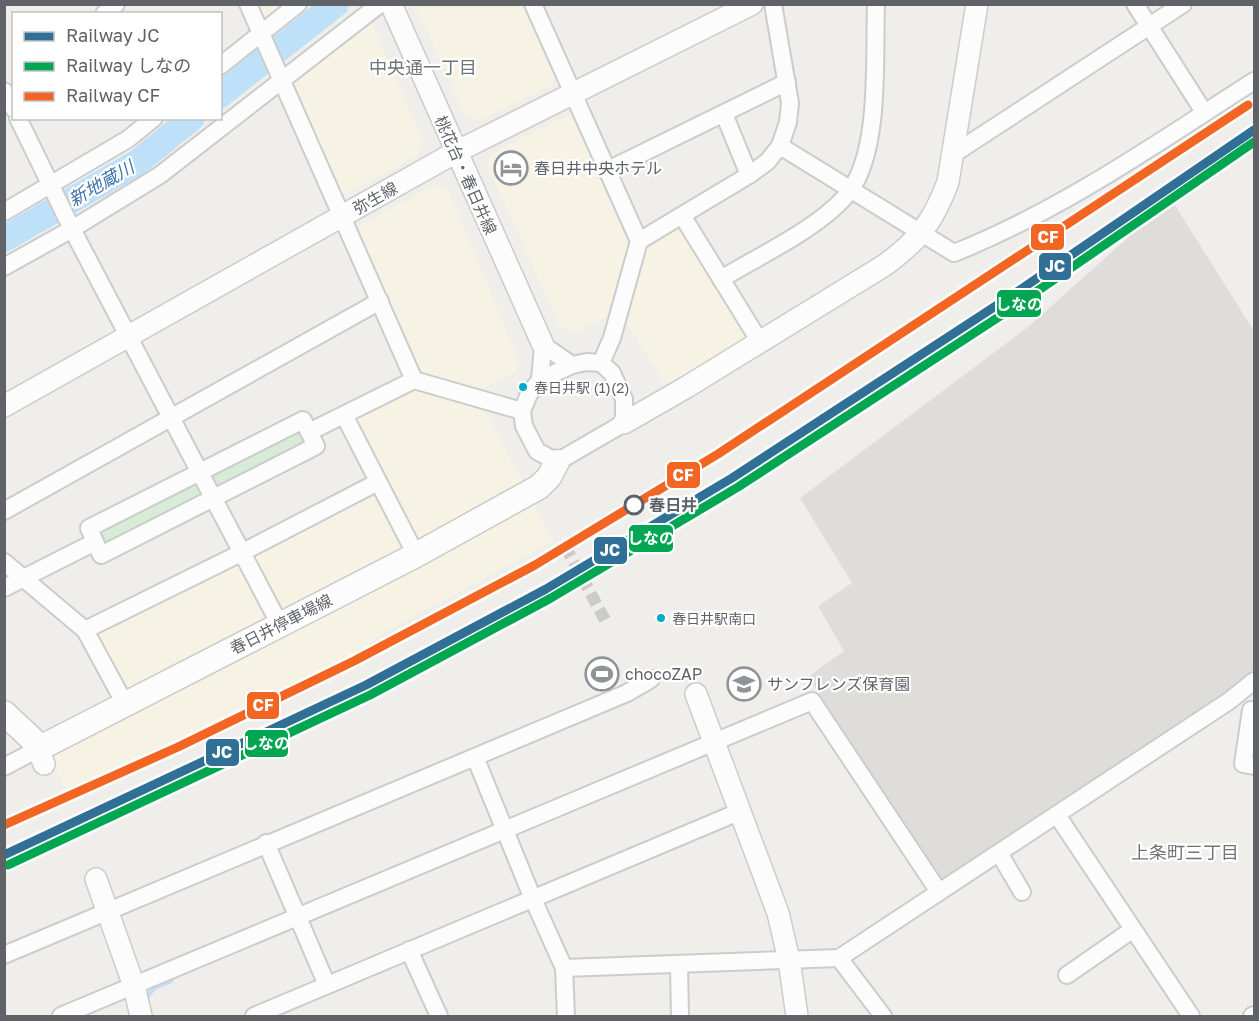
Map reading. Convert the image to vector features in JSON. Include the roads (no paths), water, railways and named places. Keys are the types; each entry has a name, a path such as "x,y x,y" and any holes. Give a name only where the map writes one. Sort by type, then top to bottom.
{"main road":[{"name":"春日井停車場線","path":"41,756 124,704 416,555 539,486 549,477 557,462"},
{"path":"4,713 32,739 41,756"}],"street":[{"path":"248,4 414,380"},
{"path":"222,65 264,40 298,4"},
{"path":"4,267 160,175 280,76 380,4"},
{"name":"桃花台・春日井線","path":"391,4 543,345"},
{"path":"533,4 639,241 612,338 601,363"},
{"name":"弥生線","path":"4,406 456,152 752,4"},
{"path":"639,241 683,217 749,175 767,162 780,146 788,122 790,103 773,4"},
{"path":"721,279 818,221 850,191 868,150 873,128 876,4"},
{"path":"624,423 624,399 612,373 601,363 587,362 572,365 540,380 529,394 522,411 524,426 537,451 557,462 624,423 760,342 885,265 910,246 921,234 939,206 948,182 955,153 977,4"},
{"path":"1135,4 1204,112"},
{"path":"955,153 1183,4"},
{"path":"780,146 954,254 1070,198 1254,81"},
{"path":"606,171 787,82"},
{"path":"4,91 12,105"},
{"path":"724,114 749,175"},
{"path":"19,120 71,226 280,625"},
{"path":"4,212 53,188 128,139 152,120"},
{"path":"683,217 760,342"},
{"path":"4,511 380,301"},
{"path":"540,380 543,345 572,365"},
{"path":"309,432 414,380 522,411"},
{"path":"344,415 416,555"},
{"path":"303,420 316,446 101,555 89,528 200,471 303,420"},
{"path":"85,630 242,553 378,482"},
{"path":"4,588 95,542"},
{"path":"4,562 85,630 124,704"},
{"path":"4,955 627,693 651,679"},
{"path":"564,968 839,958 1229,701 1254,681"},
{"path":"696,694 778,913 789,960 797,1017"},
{"path":"61,1017 812,700 939,892"},
{"path":"1229,701 1235,706 1253,710 1243,764 1254,766"},
{"path":"4,766 41,756"},
{"path":"475,757 564,968 566,1017"},
{"path":"254,1017 741,811"},
{"path":"1057,815 1191,1017"},
{"path":"266,843 327,985"},
{"path":"999,853 1022,892"},
{"path":"96,879 134,986 141,1017"},
{"path":"1067,975 1132,930"},
{"path":"409,951 439,1017"},
{"path":"839,958 883,1017"},
{"path":"679,964 680,1017"}],"waterway":[{"name":"新地蔵川","path":"222,93 336,4"},
{"name":"新地蔵川","path":"4,239 138,162 190,120"},
{"path":"146,998 154,988 171,981"}],"tunnel":[{"path":"565,546 605,620"}],"railway":[{"path":"1251,132 1254,129"}],"rail line":[{"name":"CF","path":"4,825 178,747 354,661 535,565 718,454 1248,105"},
{"name":"JC","path":"4,855 366,685 546,589 732,478 1011,296 1254,130"},
{"name":"しなの","path":"8,865 370,695 551,598 738,487 1017,305 1254,142"}],"place":[{"name":"春日井中央ホテル","path":"511,168"},
{"name":"春日井駅 (1)(2)","path":"523,387"},
{"name":"春日井","path":"634,505"},
{"name":"春日井駅南口","path":"661,618"},
{"name":"chocoZAP","path":"602,674"},
{"name":"サンフレンズ保育園","path":"744,684"}],"district":[{"name":"中央通一丁目","path":"423,67"},
{"name":"上条町三丁目","path":"1185,852"}]}
